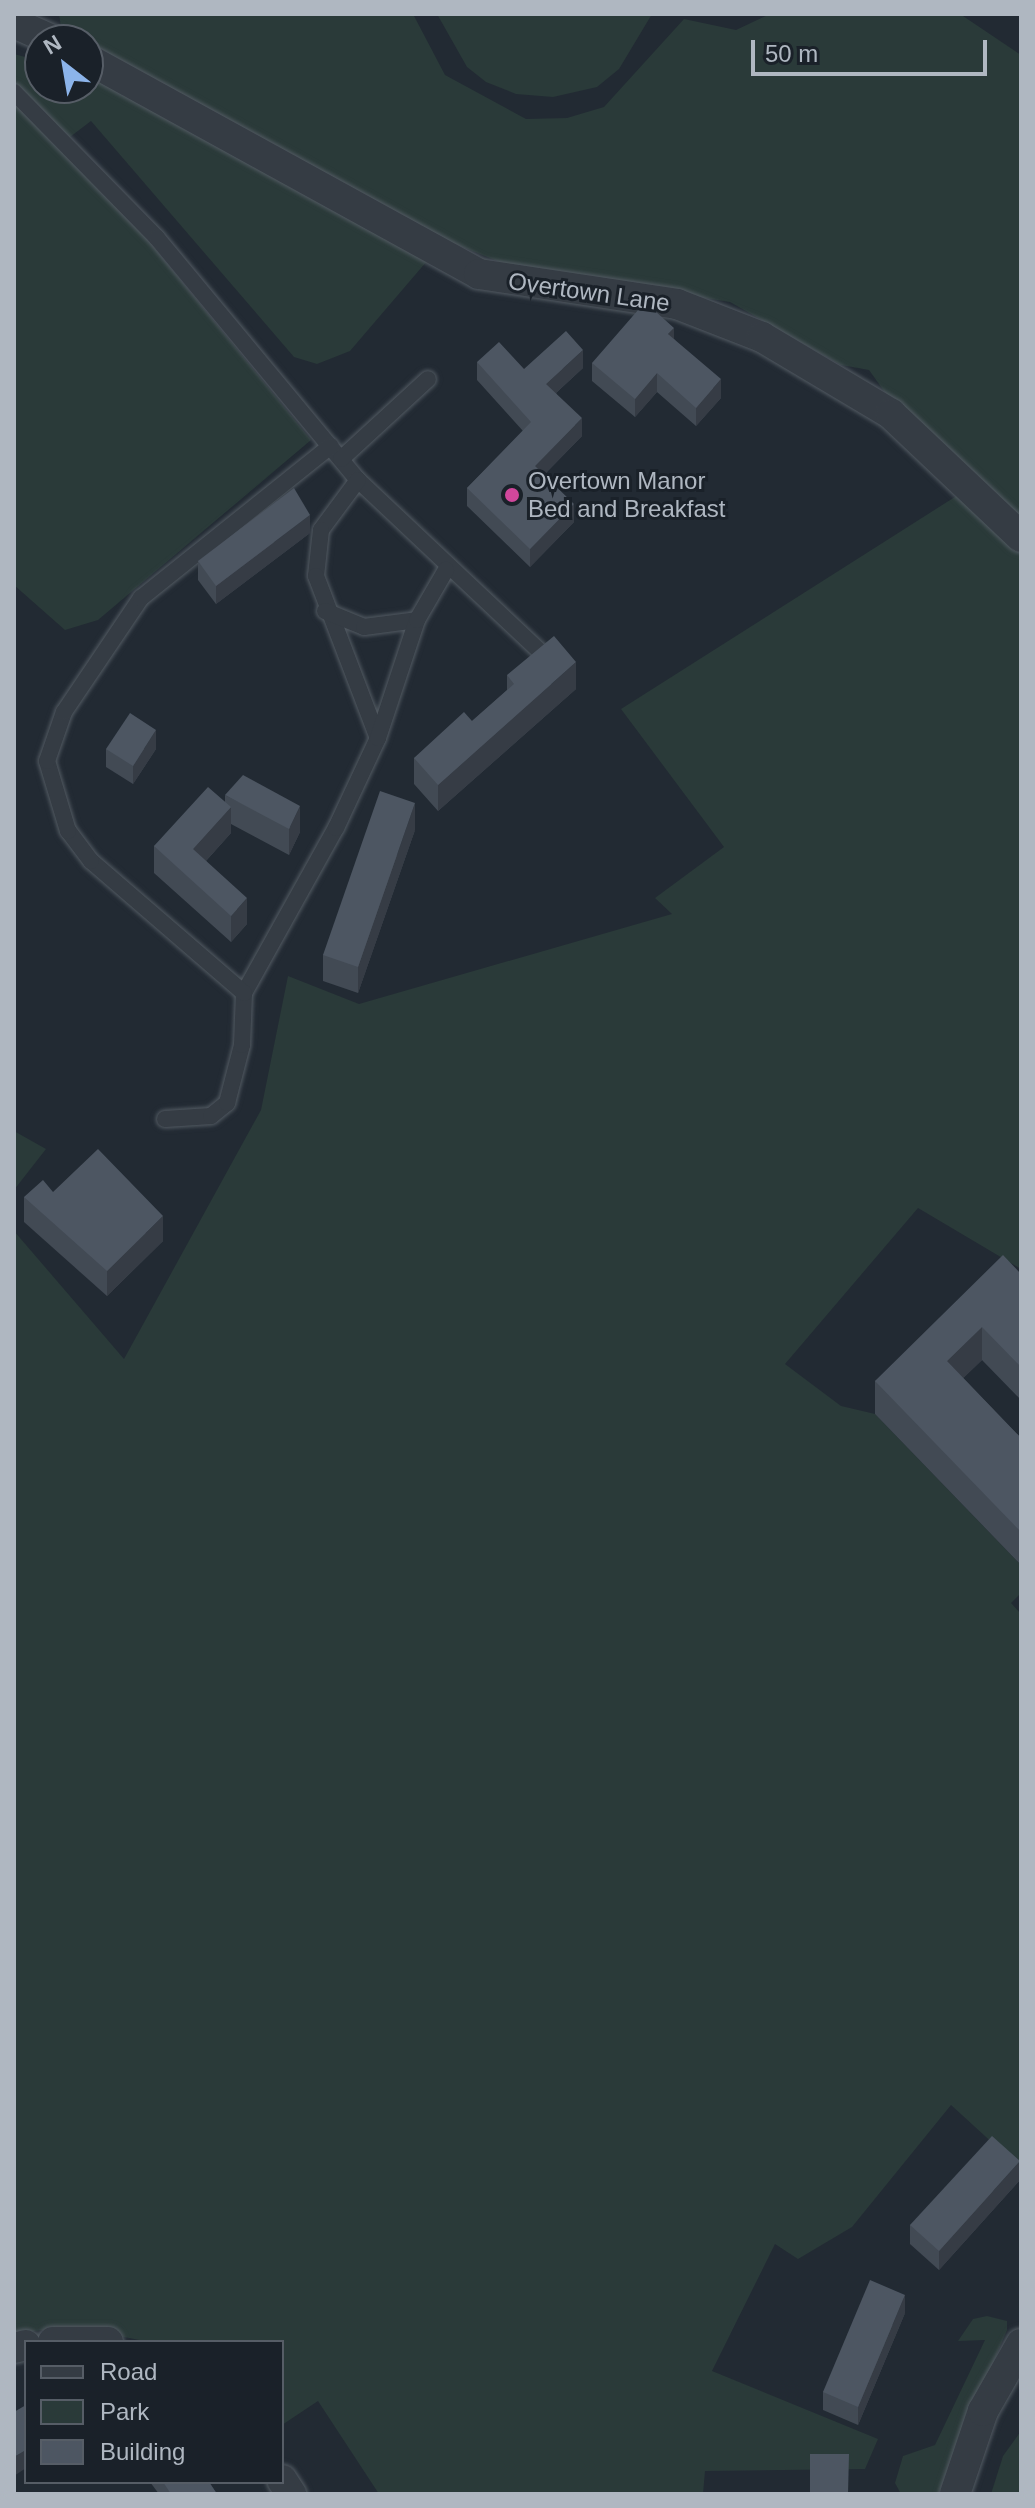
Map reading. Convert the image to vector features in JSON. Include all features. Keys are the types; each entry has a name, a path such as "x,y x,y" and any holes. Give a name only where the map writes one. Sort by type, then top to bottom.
{"street":[{"name":"Overtown Lane","path":"104,68 479,274 677,304 753,332 891,414 1021,537"},
{"path":"955,2494 983,2411 1021,2344"}],"lane":[{"path":"14,92 148,228 358,480 446,570 545,656"},
{"path":"244,993 91,861 68,831 47,761 64,712 141,598 336,453 428,379"},
{"path":"358,480 316,547 325,611 378,738"},
{"path":"165,1119 211,1116 227,1103 242,1045 244,993 378,738 417,620 446,570"},
{"path":"325,611 364,627 417,620"}],"green space":[{"path":"59,14 413,14 445,75 526,119 567,118 604,107 684,19 736,30 770,14 960,14 1021,55 1021,1269 918,1208 785,1364 841,1406 875,1414 1021,1565 1021,1593 1011,1603 1021,1614 1021,2169 951,2105 852,2227 798,2259 775,2244 712,2371 878,2439 865,2469 705,2471 703,2494 379,2494 318,2401 284,2424 284,2340 140,2340 72,2327 14,2333 14,1231 124,1359 261,1110 288,976 359,1004 672,914 655,898 724,847 621,709 958,495 869,370 841,365 730,302 515,268 445,240 350,351 317,364 294,357 91,121 66,140 311,440 98,620 65,630 14,585 14,54 24,57 24,104 104,104 104,24 61,24"},
{"path":"437,14 652,14 619,69 597,87 553,97 516,94 486,82 467,67"},
{"path":"14,1131 46,1149 14,1190"},
{"path":"987,2316 1007,2321 1007,2330 938,2494 901,2494 895,2483 903,2456 935,2445 985,2340 958,2341 973,2319"},
{"path":"1021,2431 1021,2494 991,2494 1003,2456"}],"building":[{"path":"645,302 674,328 668,334 721,379 696,408 657,373 635,399 592,363"},
{"path":"566,331 583,350 546,384 582,418 535,466 574,504 530,549 467,488 531,422 477,362 499,342 524,369"},
{"path":"294,488 310,515 216,586 198,561"},
{"path":"554,636 576,662 438,785 414,758 464,712 472,721 514,684 507,675"},
{"path":"130,713 156,730 133,766 106,749"},
{"path":"243,775 300,806 289,829 225,795"},
{"path":"208,787 231,807 193,849 247,898 231,916 154,846"},
{"path":"380,791 415,803 358,967 323,955"},
{"path":"98,1149 163,1216 107,1271 24,1197 43,1180 53,1192"},
{"path":"1003,1255 1021,1274 1021,1367 982,1327 947,1361 1021,1438 1021,1532 875,1381"},
{"path":"992,2136 1020,2161 939,2251 910,2225"},
{"path":"870,2280 905,2295 858,2407 823,2392"},
{"path":"24,2406 24,2451 14,2457 14,2412"},
{"path":"810,2454 849,2454 848,2494 810,2494"},
{"path":"164,2484 210,2484 217,2494 171,2494"}],"place":[{"name":"Overtown Manor Bed and Breakfast","path":"512,495"}]}
